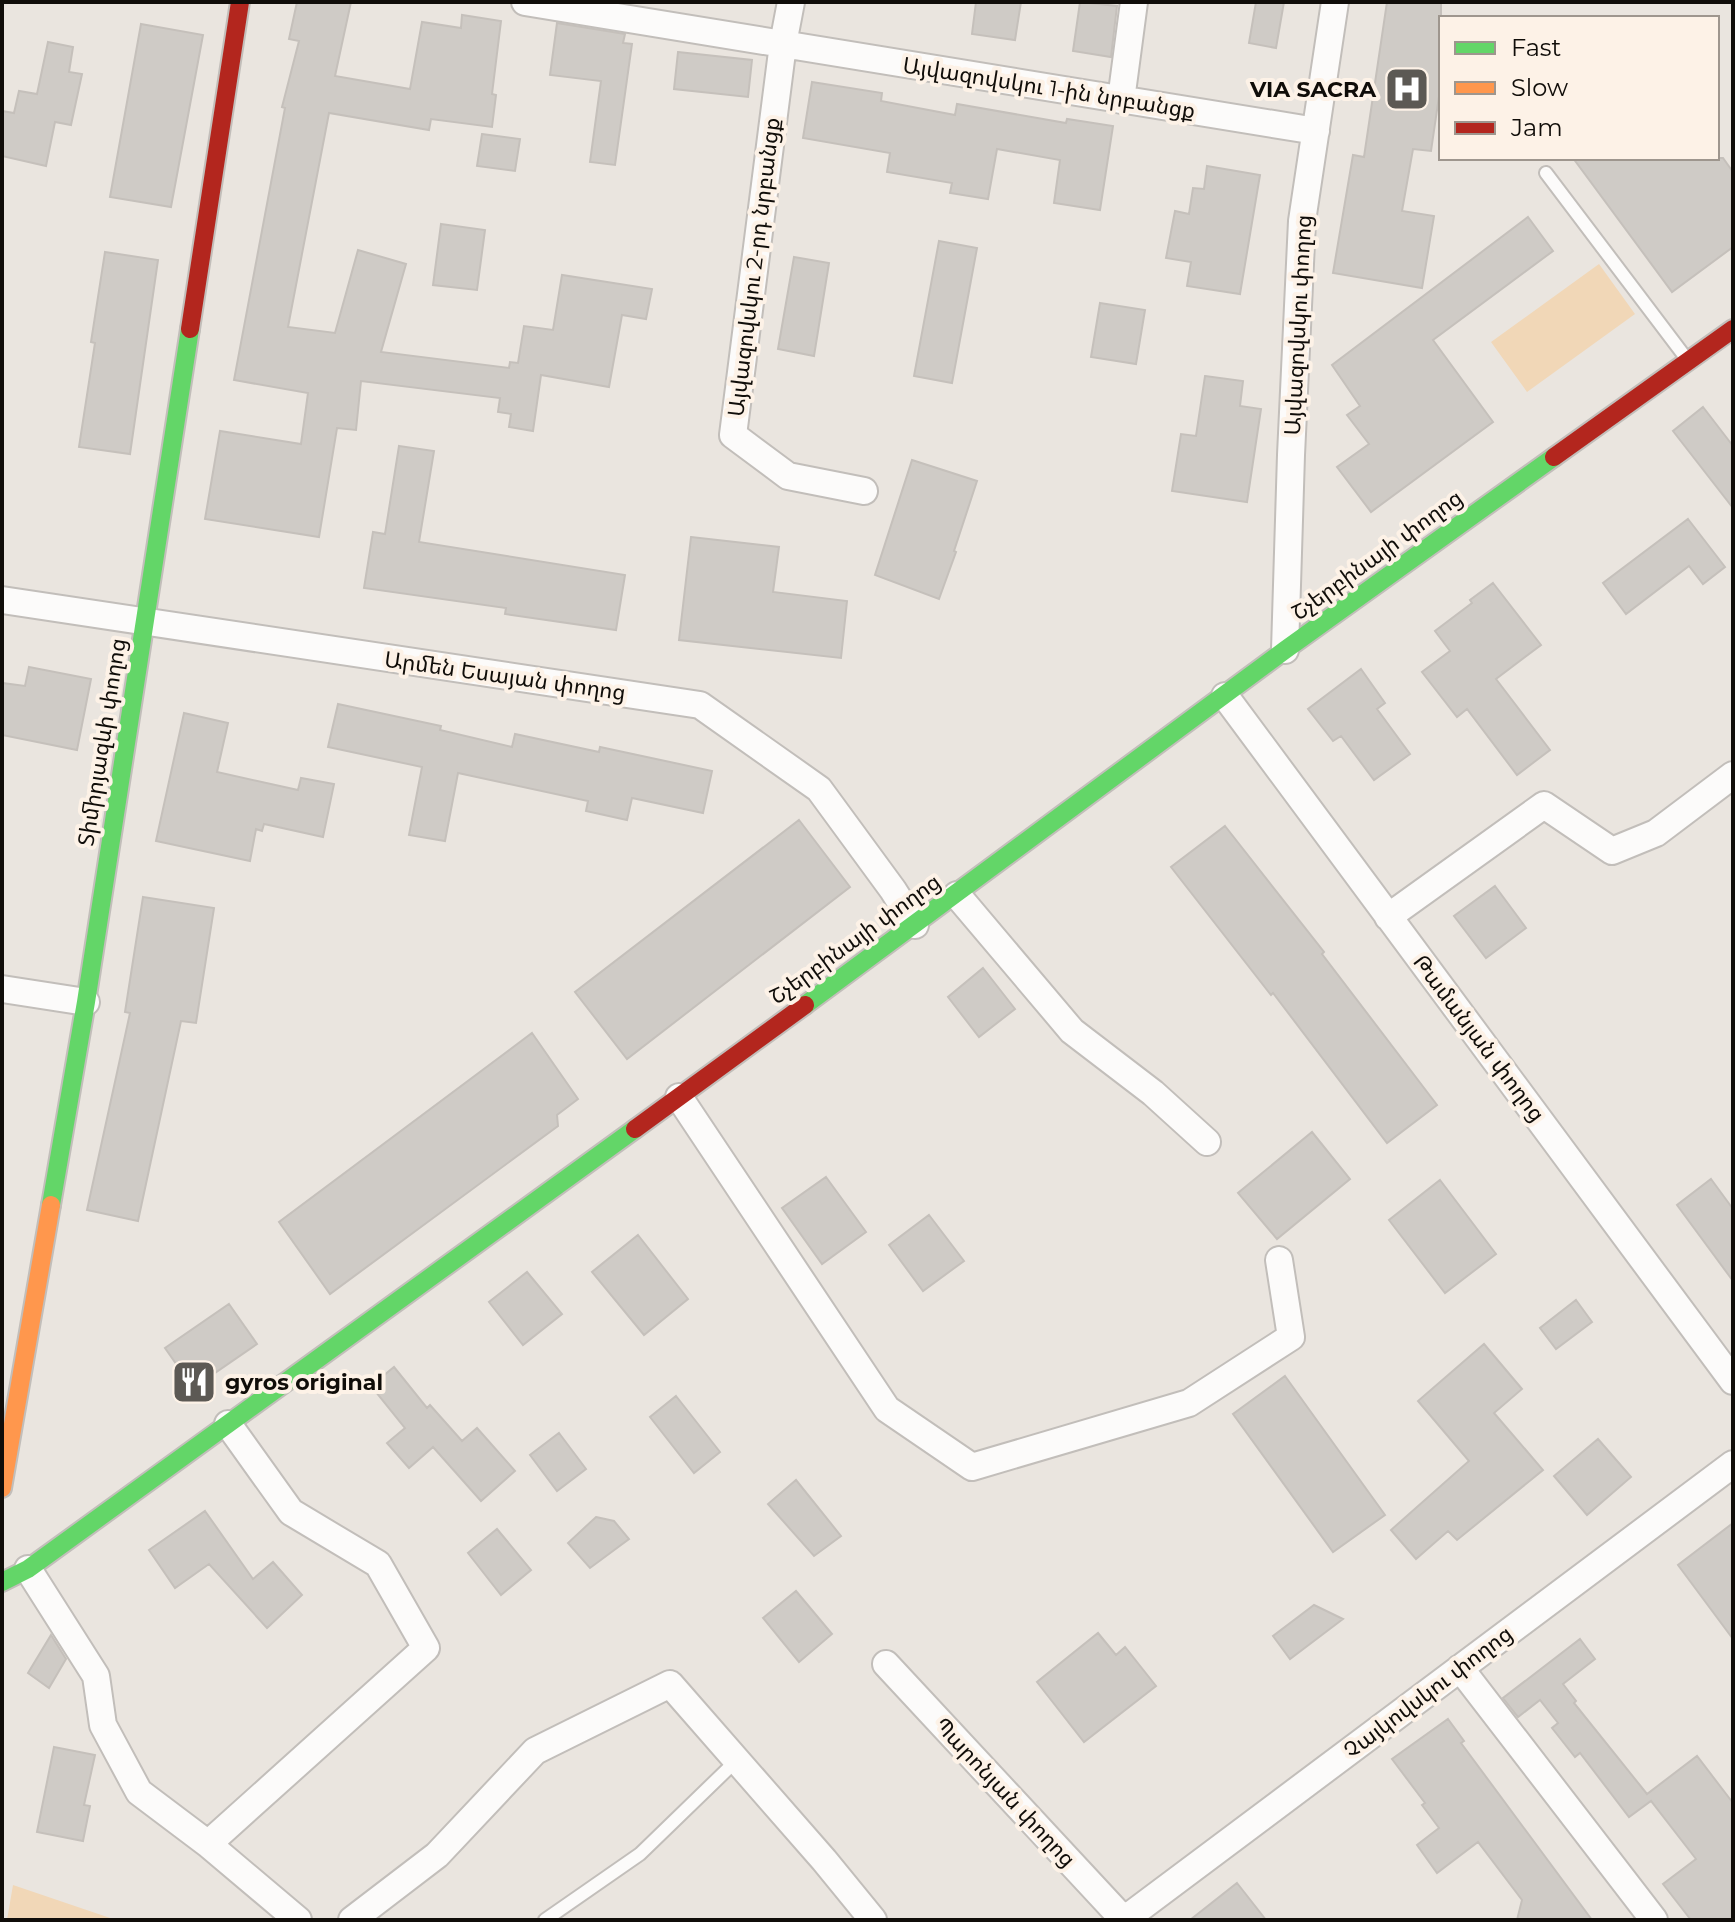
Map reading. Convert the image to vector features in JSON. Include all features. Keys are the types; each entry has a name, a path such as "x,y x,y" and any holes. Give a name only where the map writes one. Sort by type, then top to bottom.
{"street":[{"name":"Տիմիրյազևի փողոց","path":"2,1488 86,1002 240,2"},
{"name":"Այվազովսկու 1-ին նրբանցք","path":"525,2 1316,131"},
{"name":"Այվազովսկու 2-րդ նրբանցք","path":"791,2 733,435 788,476 864,491"},
{"path":"1121,100 1134,2"},
{"name":"Այվազովսկու փողոց","path":"1285,650 1302,221 1335,2"},
{"name":"Շչերբինայի փողոց","path":"2,1582 28,1569 957,895 1285,650 1733,329"},
{"name":"Արմեն Եսայան փողոց","path":"2,600 700,705 819,789 915,925"},
{"name":"Թամանյան փողոց","path":"1225,696 1733,1381"},
{"path":"1388,917 1544,805 1612,851 1656,833 1733,775"},
{"path":"957,895 1072,1031 1153,1093 1207,1142"},
{"path":"2,989 86,1002"},
{"path":"679,1097 887,1409 972,1467 1189,1403 1291,1337 1279,1260"},
{"path":"208,1844 426,1648 378,1564 291,1512 228,1424"},
{"name":"Չայկովսկու փողոց","path":"1124,1920 1733,1464"},
{"path":"28,1569 96,1676 103,1725 139,1792 208,1844 298,1920"},
{"name":"Պարոնյան փողոց","path":"886,1664 1124,1920"},
{"path":"1460,1668 1654,1920"},
{"path":"352,1920 437,1855 535,1751 670,1684 873,1920"}],"lane":[{"path":"1546,173 1689,361"},
{"path":"545,1920 640,1854 737,1760"}],"shaded area":[{"path":"1599,264 1635,314 1527,392 1491,342"},
{"path":"13,1885 116,1920 7,1920"}],"building":[{"path":"297,2 351,2 335,76 410,89 422,22 461,28 462,15 501,21 492,94 496,95 492,127 431,119 429,130 329,113 288,327 335,333 358,250 406,264 381,352 509,368 510,362 518,363 524,326 553,330 562,275 652,289 646,319 622,315 609,387 541,375 533,431 509,427 511,414 498,412 500,398 361,381 356,430 337,428 319,537 205,519 220,431 301,444 308,393 234,380 285,108 282,107 299,41 289,39"},
{"path":"976,2 1021,2 1015,40 972,34"},
{"path":"1080,2 1117,6 1111,57 1073,51"},
{"path":"1256,2 1284,2 1276,48 1249,43"},
{"path":"1387,2 1441,2 1439,97 1431,151 1413,149 1402,211 1434,216 1422,288 1333,273 1353,155 1364,157"},
{"path":"557,23 625,34 623,43 632,44 615,165 590,162 601,81 550,75"},
{"path":"141,24 203,35 171,207 110,197"},
{"path":"48,42 73,47 69,72 82,74 71,125 55,122 46,166 2,156 2,111 14,113 19,91 37,94"},
{"path":"678,52 752,60 748,97 674,89"},
{"path":"812,82 882,93 881,101 955,115 957,104 1066,123 1067,119 1113,126 1100,210 1054,203 1060,160 997,149 988,199 950,193 952,183 887,172 890,153 803,138"},
{"path":"482,134 520,139 515,171 477,166"},
{"path":"1723,158 1733,172 1733,247 1672,292 1574,160"},
{"path":"1207,166 1260,175 1240,294 1187,286 1191,262 1166,258 1175,211 1189,214 1193,188 1204,189"},
{"path":"1528,217 1553,251 1433,340 1493,422 1371,512 1337,467 1369,444 1347,415 1360,406 1332,365"},
{"path":"441,224 485,230 477,290 433,285"},
{"path":"939,241 977,248 952,383 914,376"},
{"path":"105,252 158,260 130,454 79,447"},
{"path":"794,257 829,263 814,356 778,349"},
{"path":"1100,303 1145,310 1136,364 1091,357"},
{"path":"1205,376 1243,381 1240,406 1261,409 1247,502 1172,491 1181,434 1196,436"},
{"path":"1703,407 1733,446 1733,508 1673,431"},
{"path":"399,446 434,451 419,542 625,575 616,630 505,614 506,608 364,588 373,532 385,534"},
{"path":"912,460 977,481 939,599 875,575"},
{"path":"1688,519 1725,567 1703,584 1689,566 1626,614 1603,583"},
{"path":"691,537 779,547 773,592 847,601 841,658 679,640"},
{"path":"1493,583 1541,645 1496,679 1550,750 1517,775 1467,709 1457,717 1422,672 1450,651 1435,631"},
{"path":"29,667 91,679 77,750 2,735 2,683 25,686"},
{"path":"1361,669 1385,703 1377,709 1410,754 1374,780 1341,736 1333,741 1308,709"},
{"path":"338,704 441,726 440,730 512,747 515,734 599,752 600,747 712,771 703,813 632,798 627,820 586,811 588,801 458,773 445,841 409,835 422,767 328,747"},
{"path":"184,713 228,723 217,772 298,790 301,778 334,784 323,837 264,824 262,831 256,829 250,861 156,841"},
{"path":"799,820 850,887 627,1059 575,992"},
{"path":"1225,826 1324,952 1322,954 1437,1105 1387,1143 1273,993 1271,995 1171,867"},
{"path":"1495,886 1526,928 1486,958 1454,916"},
{"path":"143,897 214,908 196,1023 181,1021 138,1221 87,1210 130,1013 125,1012"},
{"path":"983,968 1015,1009 979,1037 948,997"},
{"path":"532,1033 578,1099 557,1115 558,1126 330,1294 279,1222"},
{"path":"1312,1132 1350,1179 1277,1239 1238,1193"},
{"path":"826,1177 866,1232 822,1264 782,1208"},
{"path":"1711,1179 1733,1209 1733,1281 1677,1205"},
{"path":"1440,1180 1496,1254 1445,1293 1389,1220"},
{"path":"929,1215 964,1261 923,1291 889,1245"},
{"path":"638,1235 688,1299 644,1335 592,1272"},
{"path":"527,1272 562,1314 523,1345 489,1302"},
{"path":"1576,1300 1592,1322 1556,1349 1540,1328"},
{"path":"229,1304 257,1344 193,1388 165,1348"},
{"path":"1484,1344 1522,1389 1494,1413 1543,1470 1457,1540 1448,1531 1416,1559 1391,1530 1469,1461 1418,1401"},
{"path":"394,1367 427,1408 430,1405 462,1441 477,1428 515,1471 481,1501 433,1447 409,1468 387,1443 405,1428 371,1386"},
{"path":"1285,1376 1385,1515 1333,1552 1233,1414"},
{"path":"676,1396 720,1452 694,1473 650,1417"},
{"path":"559,1433 586,1469 557,1491 530,1455"},
{"path":"1598,1439 1631,1477 1587,1515 1554,1476"},
{"path":"796,1480 841,1536 814,1556 768,1504"},
{"path":"205,1511 253,1579 273,1562 302,1595 267,1628 209,1564 175,1588 149,1550"},
{"path":"596,1517 614,1521 629,1539 590,1568 568,1543"},
{"path":"1733,1523 1733,1639 1678,1565"},
{"path":"497,1529 531,1570 501,1595 468,1553"},
{"path":"796,1591 832,1634 799,1662 763,1618"},
{"path":"1314,1605 1343,1619 1290,1659 1273,1636"},
{"path":"1098,1633 1116,1655 1125,1647 1156,1686 1084,1742 1037,1682"},
{"path":"51,1635 66,1659 49,1688 28,1673"},
{"path":"1580,1639 1595,1659 1563,1684 1576,1701 1574,1703 1647,1794 1697,1756 1733,1803 1733,1920 1691,1920 1663,1884 1696,1859 1651,1801 1629,1817 1580,1753 1575,1757 1552,1728 1558,1723 1540,1700 1518,1717 1503,1698"},
{"path":"1448,1719 1464,1741 1461,1743 1592,1920 1517,1920 1522,1900 1478,1842 1437,1873 1417,1845 1439,1828 1422,1805 1425,1803 1392,1759"},
{"path":"54,1747 95,1755 84,1805 90,1806 83,1841 37,1832"},
{"path":"1237,1883 1266,1920 1190,1920"}],"traffic: fast":[{"path":"51,1205 86,1002 190,329"},
{"path":"805,1005 1285,650 1554,457"},
{"path":"2,1582 28,1569 635,1129"}],"traffic: slow":[{"path":"2,1488 51,1205"}],"traffic: jam":[{"path":"190,329 240,2"},
{"path":"1554,457 1733,329"},
{"path":"635,1129 805,1005"}],"place":[{"name":"VIA SACRA","path":"1407,89"},
{"name":"gyros original","path":"194,1382"}]}
